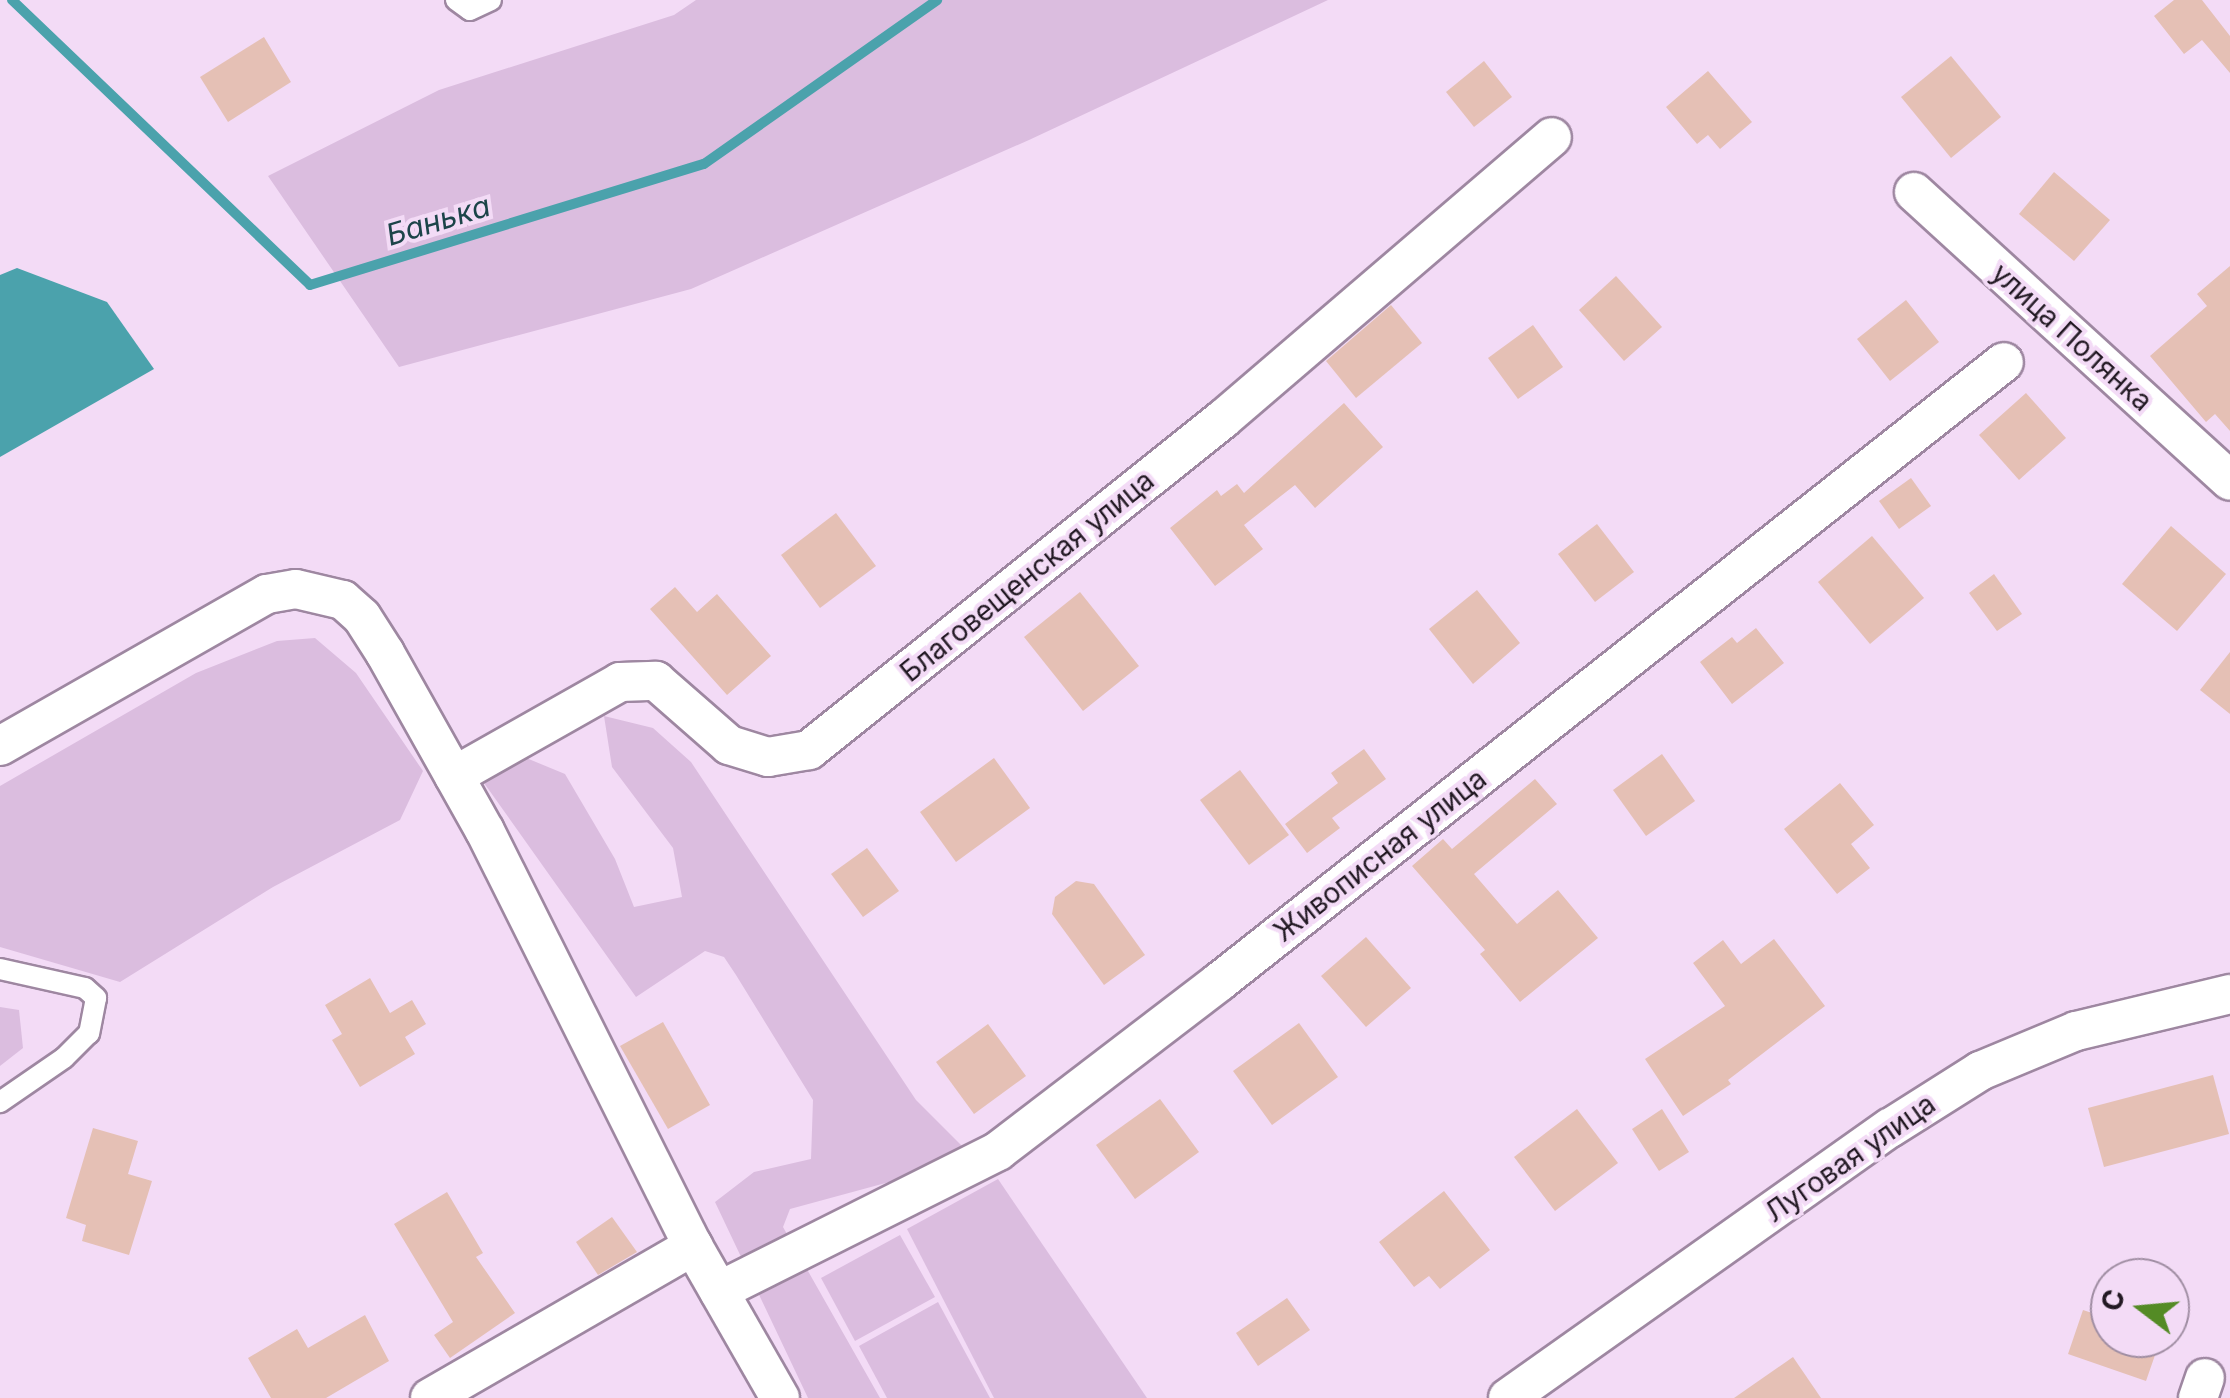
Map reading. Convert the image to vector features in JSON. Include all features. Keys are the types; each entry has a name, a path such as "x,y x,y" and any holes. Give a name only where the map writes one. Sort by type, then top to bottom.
{"street":[{"name":"Благовещенская улица","path":"454,776 620,682 656,681 728,745 768,757 810,750 1223,418 1552,137"},
{"name":"улица Полянка","path":"1914,192 2230,481"},
{"name":"Живописная улица","path":"719,1291 998,1151 1219,982 2004,362"},
{"path":"0,746 267,594 296,588 343,600 362,616 454,776 693,1246 780,1398"},
{"name":"Луговая улица","path":"1508,1398 1890,1128 1980,1071 2076,1031 2230,994"},
{"path":"430,1398 693,1246"}],"lane":[{"path":"456,0 470,10 492,0"},
{"path":"0,969 85,988 96,998 89,1034 64,1058 0,1102"}],"shaded area":[{"path":"696,0 1328,0 1029,140 691,289 399,367 268,176 439,90 674,15"},
{"path":"17,268 107,302 154,369 0,457 0,275"},
{"path":"315,638 356,673 423,771 400,820 273,887 120,982 0,947 0,786 196,673 277,641"},
{"path":"604,716 653,728 691,762 916,1100 964,1148 915,1175 790,1209 783,1227 880,1398 808,1398 715,1202 754,1172 811,1159 813,1100 736,975 724,957 705,951 636,997 484,783 496,763 519,755 565,774 615,859 634,907 682,897 673,848 612,767"},
{"path":"0,1007 19,1010 23,1048 0,1066"},
{"path":"998,1179 1147,1398 994,1398 907,1229"},
{"path":"900,1235 935,1297 855,1341 821,1278"},
{"path":"938,1302 990,1398 887,1398 859,1346"}],"building":[{"path":"2174,0 2202,0 2230,36 2230,73 2202,40 2184,54 2154,16"},
{"path":"264,37 291,82 228,122 200,77"},
{"path":"1951,56 2001,117 1951,158 1901,97"},
{"path":"1484,61 1512,97 1474,127 1446,92"},
{"path":"1708,71 1752,122 1720,149 1708,135 1697,144 1666,107"},
{"path":"2054,172 2110,220 2074,261 2019,214"},
{"path":"2230,266 2230,431 2215,414 2206,422 2150,356 2207,306 2197,294"},
{"path":"1616,276 1662,327 1624,361 1579,310"},
{"path":"1906,300 1939,342 1890,381 1857,339"},
{"path":"1391,305 1422,343 1356,398 1326,361"},
{"path":"1533,325 1563,367 1518,399 1488,358"},
{"path":"2026,393 2066,438 2019,480 1979,435"},
{"path":"1344,403 1383,447 1315,508 1295,485 1244,525 1263,549 1215,586 1170,528 1217,490 1221,496 1237,484 1244,493"},
{"path":"1911,478 1931,506 1899,529 1879,501"},
{"path":"836,513 876,566 820,608 781,555"},
{"path":"1597,524 1634,572 1595,602 1558,554"},
{"path":"2171,526 2226,574 2177,631 2122,584"},
{"path":"1872,536 1924,598 1870,644 1818,582"},
{"path":"1994,574 2022,614 1997,631 1969,593"},
{"path":"675,587 697,612 717,594 771,656 727,695 650,609"},
{"path":"1477,590 1520,643 1473,684 1429,629"},
{"path":"1080,592 1139,666 1083,711 1024,637"},
{"path":"1756,628 1784,663 1732,704 1700,662 1732,637 1737,643"},
{"path":"2230,652 2230,714 2200,690"},
{"path":"1364,749 1386,779 1332,818 1340,828 1307,853 1285,824 1338,783 1331,773"},
{"path":"1662,754 1695,801 1646,836 1613,790"},
{"path":"994,758 1030,808 956,862 920,812"},
{"path":"1240,770 1289,835 1249,865 1200,800"},
{"path":"1535,779 1557,804 1474,874 1517,924 1558,890 1598,938 1520,1002 1480,954 1485,950 1412,866 1443,839 1452,849"},
{"path":"1840,783 1874,825 1851,844 1870,868 1837,894 1784,829"},
{"path":"867,848 899,891 863,917 831,874"},
{"path":"1076,881 1094,884 1145,955 1104,985 1052,914 1055,897"},
{"path":"1366,937 1411,988 1366,1027 1321,976"},
{"path":"1774,939 1825,1006 1728,1080 1731,1084 1683,1116 1645,1059 1725,1006 1693,963 1723,940 1741,964"},
{"path":"370,978 390,1013 412,1000 426,1024 405,1037 415,1054 360,1087 332,1040 342,1034 325,1005"},
{"path":"663,1022 710,1105 668,1129 620,1046"},
{"path":"1299,1023 1338,1077 1272,1125 1233,1071"},
{"path":"988,1024 1026,1076 974,1114 936,1062"},
{"path":"2213,1075 2229,1134 2104,1167 2088,1108"},
{"path":"1160,1099 1199,1152 1135,1199 1096,1145"},
{"path":"1577,1109 1618,1163 1555,1211 1514,1157"},
{"path":"1662,1109 1689,1152 1659,1171 1632,1129"},
{"path":"93,1128 138,1141 128,1174 152,1181 129,1255 82,1241 86,1225 66,1218"},
{"path":"1444,1191 1490,1250 1440,1289 1429,1276 1414,1287 1379,1242"},
{"path":"447,1192 483,1253 476,1257 515,1313 450,1358 434,1335 453,1322 394,1224"},
{"path":"612,1217 637,1252 598,1275 576,1242"},
{"path":"1287,1298 1310,1330 1258,1366 1236,1333"},
{"path":"2083,1310 2090,1312 2090,1358 2154,1358 2146,1381 2068,1354"},
{"path":"365,1315 389,1361 326,1398 271,1398 248,1358 297,1329 308,1348"},
{"path":"1793,1357 1821,1398 1734,1398"}],"waterway":[{"name":"Банька","path":"12,0 310,285 704,164 937,0"}]}
